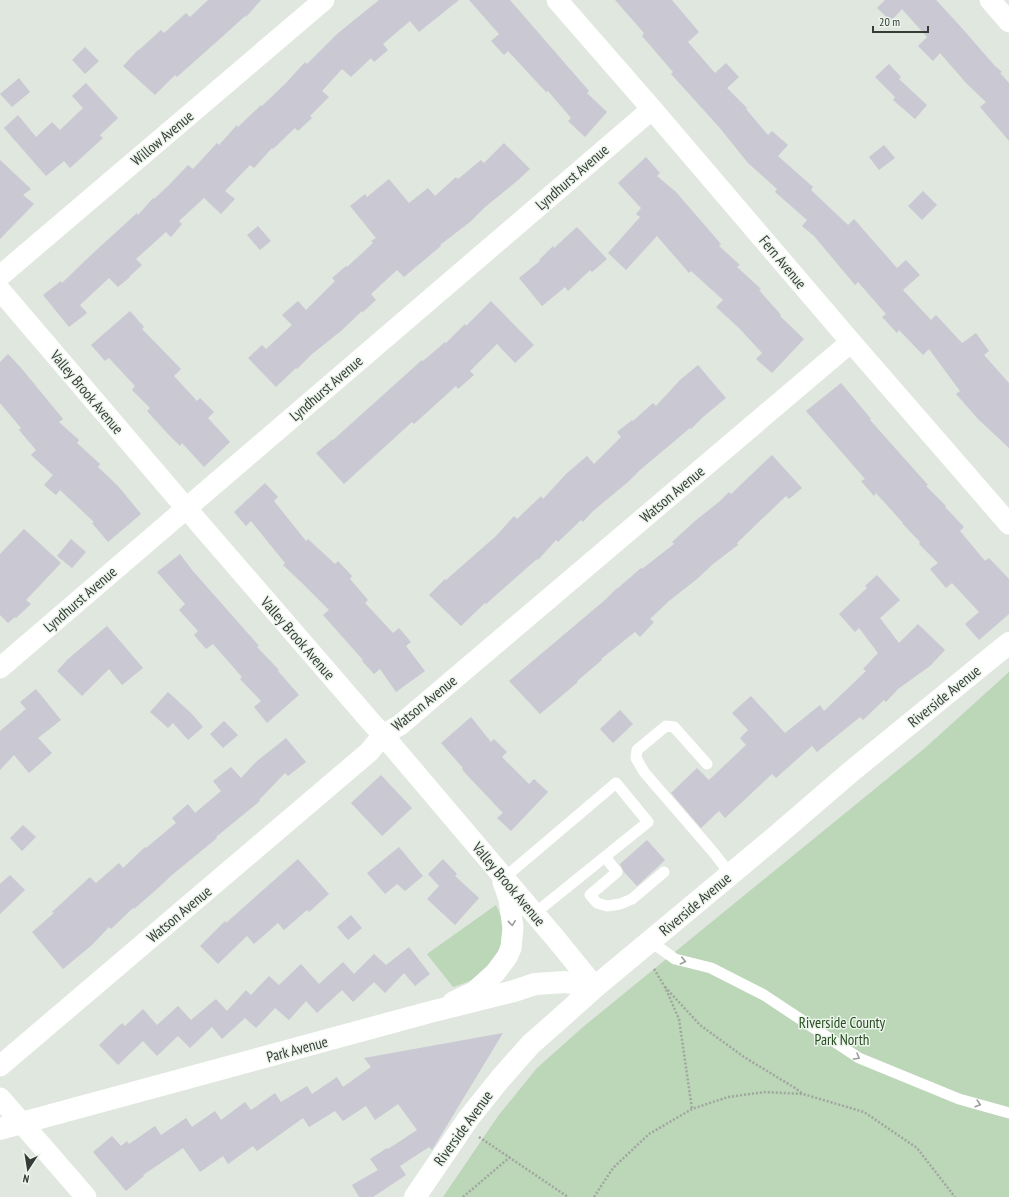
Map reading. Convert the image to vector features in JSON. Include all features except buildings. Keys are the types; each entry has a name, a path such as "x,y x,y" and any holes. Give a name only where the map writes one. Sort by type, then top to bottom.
{"main road":[{"name":"Riverside Avenue","path":"415,1197 463,1126 500,1079 532,1044 595,987 853,770 1009,643"},
{"name":"Park Avenue","path":"0,1129 434,1011 514,991 535,984 565,982 595,987"}],"street":[{"name":"Willow Avenue","path":"0,276 324,0"},
{"name":"Fern Avenue","path":"557,0 652,108 851,342 1009,524"},
{"path":"990,0 1009,22"},
{"name":"Lyndhurst Avenue","path":"0,668 652,108"},
{"name":"Valley Brook Avenue","path":"0,290 186,508 383,735 595,987"},
{"name":"Watson Avenue","path":"0,1066 369,752 383,735 400,725 851,342"},
{"path":"434,1011 474,992 495,973 511,948 513,928 509,899 502,875"},
{"path":"0,1098 86,1197"}],"lane":[{"path":"707,764 674,727 666,726 637,750 636,758 644,772 714,853 730,874"},
{"path":"502,875 616,783 648,822 534,914"},
{"path":"605,857 617,872 590,895 597,903 607,906 620,904 632,899 664,872"},
{"path":"650,941 674,959 711,968 764,995 858,1058 959,1099 1009,1113"}],"path":[{"path":"654,969 665,987 679,1019 692,1109"},
{"path":"665,987 700,1025 744,1057 803,1094"},
{"path":"594,1197 613,1168 649,1134 692,1109 728,1097 765,1092 803,1094 864,1112 917,1148 955,1197"},
{"path":"463,1126 568,1197"},
{"path":"463,1197 510,1158"}],"green space":[{"name":"Riverside County Park North","path":"1009,672 1009,1197 443,1197 498,1116 537,1068 583,1027 925,748"},
{"path":"496,905 501,916 502,923 501,943 498,953 487,968 480,974 472,980 453,987 427,954"}]}
